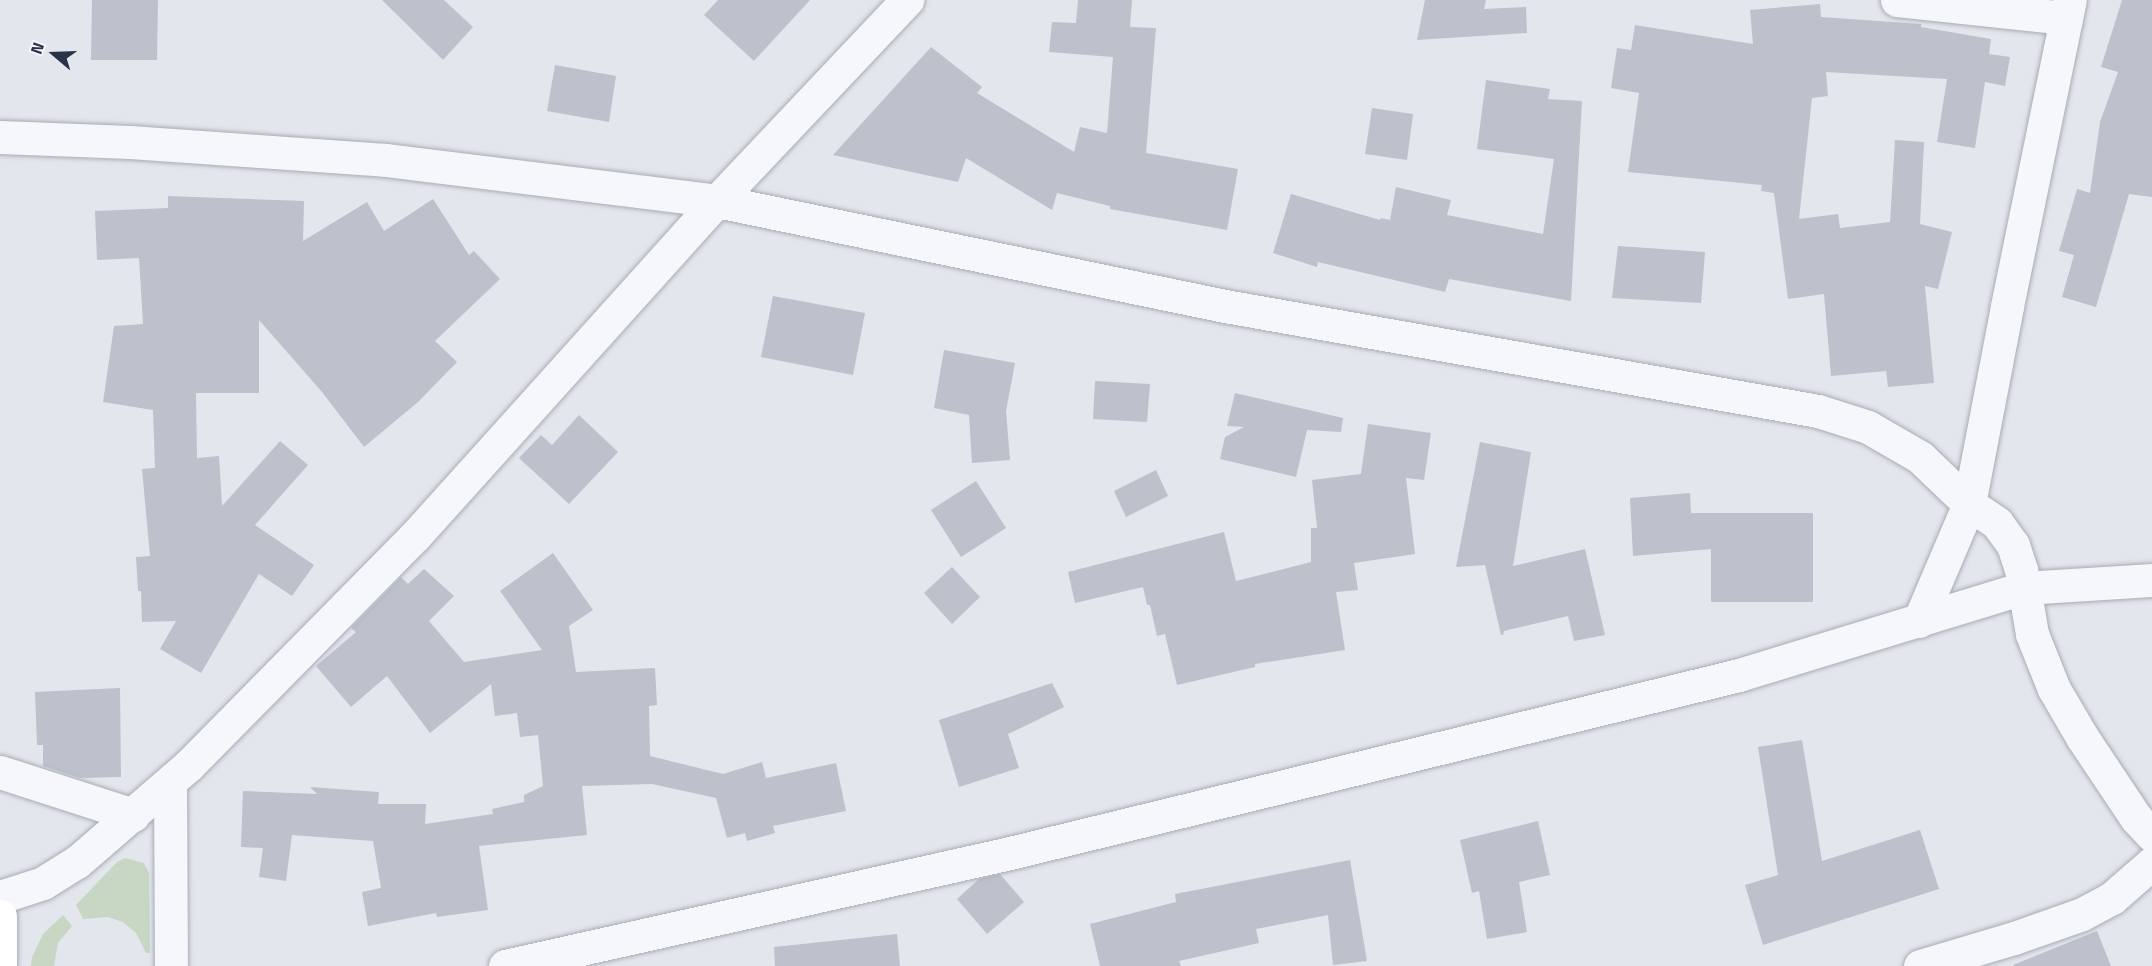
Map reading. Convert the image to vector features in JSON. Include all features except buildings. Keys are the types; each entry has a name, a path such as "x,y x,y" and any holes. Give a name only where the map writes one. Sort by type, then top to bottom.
{"main road":[{"path":"0,916 0,966"}],"street":[{"path":"0,897 43,883 77,862 170,783 415,536 717,201 907,0"},
{"path":"1897,0 2068,9 1969,504 1919,621"},
{"path":"0,137 130,142 386,160 717,201 1226,306 1818,411 1868,427 1920,457 1969,504 1997,523 2013,545 2032,634 2054,689 2082,737 2136,818 2152,835"},
{"path":"505,966 1021,850 1739,675 2024,588 2152,580"},
{"path":"0,772 133,815"},
{"path":"170,783 171,966"},
{"path":"1920,966 2014,938 2082,914 2112,898 2152,863"}],"green space":[{"path":"125,858 144,863 149,873 150,953 146,953 136,933 123,922 108,917 83,919 76,905 117,862"},
{"path":"63,915 72,926 58,943 54,966 31,966 32,957 43,934"}]}
